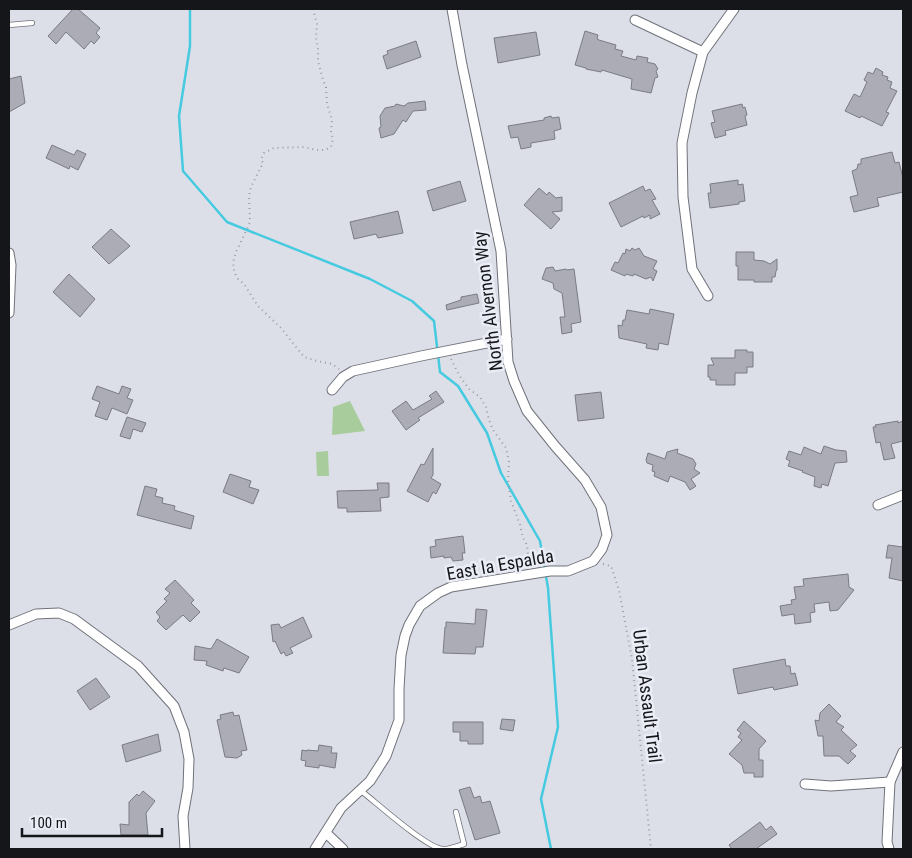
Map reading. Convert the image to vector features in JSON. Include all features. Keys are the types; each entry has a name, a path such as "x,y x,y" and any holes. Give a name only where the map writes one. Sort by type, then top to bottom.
{"street":[{"name":"North Alvernon Way","path":"452,9 501,251 508,362 527,411 585,480 601,507 607,535 602,549 593,561"},
{"path":"708,296 692,270 683,197 682,143 703,52 734,9"},
{"path":"635,20 703,52"},
{"path":"9,253 11,265 9,313"},
{"path":"332,390 342,377 353,371 507,339"},
{"path":"878,505 903,495"},
{"name":"East la Espalda","path":"315,849 341,808 370,781 386,756 399,720 401,655 405,636 420,606 438,593 451,587 550,571 568,571 593,561"},
{"path":"9,625 36,614 59,613 74,619 138,666 174,706 184,732 190,759 188,788 183,816 185,849"},
{"path":"889,849 890,782 903,752"},
{"path":"805,784 830,786 890,782"},
{"path":"326,833 343,849"}],"lane":[{"path":"9,25 32,23"},
{"path":"360,790 412,832 432,846 443,849 464,844 456,812"}],"path":[{"path":"313,9 317,24 318,61 326,87 327,104 332,120 332,143 325,150 304,147 274,148 264,153 249,196 250,221 233,262 237,278 244,284 258,306 280,328 304,357 332,364 347,375"},
{"path":"444,358 451,359 468,389 480,397 486,408 493,430 506,448 509,462 508,480 511,501 527,545 529,575"},
{"name":"Urban Assault Trail","path":"593,561 611,566 619,590 632,660 651,849"}],"green space":[{"path":"350,401 365,431 332,435 333,407"},
{"path":"328,451 329,476 317,476 316,452"}],"building":[{"path":"73,9 78,9 100,28 96,33 100,37 94,44 91,41 84,49 66,32 56,44 48,36"},
{"path":"585,31 598,35 597,39 599,40 616,45 615,49 623,51 621,56 636,60 637,56 648,58 647,62 655,64 658,69 656,71 658,77 655,78 651,93 631,89 632,79 602,70 601,72 575,65"},
{"path":"536,32 540,55 498,63 494,38"},
{"path":"416,41 421,57 387,69 383,56 388,54 387,51"},
{"path":"876,68 883,72 882,75 888,77 887,80 892,82 890,88 897,91 886,112 889,113 882,126 845,111 854,94 860,97 867,82 864,80 868,72 873,74"},
{"path":"21,76 25,103 9,112 9,79"},
{"path":"425,101 426,110 413,111 406,122 403,120 394,134 381,138 379,128 381,127 380,116 385,108 395,106 396,104 404,106 408,103"},
{"path":"742,104 747,115 745,116 747,125 725,131 726,135 715,138 711,123 715,122 712,111"},
{"path":"551,116 552,118 559,117 561,129 554,131 555,139 531,143 531,147 521,149 518,137 511,138 508,126 544,120 544,118"},
{"path":"52,145 74,155 77,150 86,154 78,170 70,166 69,169 46,158"},
{"path":"892,152 895,163 899,162 903,178 903,192 877,198 879,206 854,212 850,197 858,195 852,171 857,169 858,164 861,164 861,159"},
{"path":"738,180 738,185 743,184 745,201 739,202 739,204 710,208 708,193 711,193 710,184"},
{"path":"460,181 466,201 433,211 427,191"},
{"path":"643,186 645,191 650,189 656,199 652,200 660,214 650,219 650,215 644,218 643,216 621,227 609,203"},
{"path":"539,188 547,195 549,192 556,198 562,197 562,211 552,212 560,219 551,229 524,205"},
{"path":"398,211 403,233 378,238 376,234 354,239 350,222"},
{"path":"111,229 130,246 109,264 92,247"},
{"path":"632,248 635,250 639,248 644,256 657,261 653,269 657,271 653,281 651,277 646,279 634,274 633,276 626,274 625,276 611,270 615,262 618,263 623,253 625,254 626,249 630,251"},
{"path":"736,252 754,252 754,260 770,264 777,259 777,270 775,277 772,277 772,282 738,280"},
{"path":"553,267 555,271 574,269 581,322 571,324 572,332 562,334 560,317 565,317 562,293 554,289 553,283 542,279 546,268"},
{"path":"69,274 95,299 80,317 53,292"},
{"path":"477,294 479,303 447,310 446,305 461,300 461,297"},
{"path":"650,309 674,314 668,345 659,343 658,350 646,348 647,344 619,338 618,325 622,326 627,310 649,314"},
{"path":"735,350 753,352 753,367 747,367 747,373 735,373 735,385 716,385 716,380 710,380 710,377 708,377 708,365 714,365 711,358 735,358"},
{"path":"97,386 119,394 122,386 131,389 127,398 133,400 127,414 112,408 107,420 95,416 100,402 92,399"},
{"path":"436,391 444,402 418,418 420,420 406,430 392,411 406,401 413,410 432,399 429,396"},
{"path":"601,392 604,418 578,421 575,395"},
{"path":"127,417 146,423 142,432 133,429 130,439 120,436"},
{"path":"898,421 898,423 903,421 903,441 891,444 895,458 884,460 880,442 876,443 873,427"},
{"path":"824,446 846,451 847,462 835,463 828,486 822,484 821,488 814,486 815,477 788,466 790,461 786,459 789,451 801,455 804,447 821,454"},
{"path":"433,448 433,475 431,478 441,484 436,494 433,492 428,502 407,491 421,464 424,465"},
{"path":"678,449 677,453 693,459 696,464 694,469 700,473 691,479 696,486 690,490 685,482 670,476 668,482 654,476 655,472 652,471 653,465 647,463 646,460 648,453 665,459 667,452"},
{"path":"230,474 251,481 249,487 259,490 253,504 223,492"},
{"path":"377,483 389,483 389,497 380,498 381,511 347,512 347,508 338,508 337,491 378,490"},
{"path":"145,486 157,489 155,496 163,498 162,503 175,506 174,510 194,516 191,529 137,515"},
{"path":"463,536 465,553 462,553 463,560 453,561 451,557 444,558 444,556 431,558 430,547 436,546 435,540"},
{"path":"888,545 903,547 903,581 889,578 892,558 886,558"},
{"path":"848,574 849,587 854,590 838,610 830,611 829,602 814,604 815,612 810,613 811,622 795,624 794,614 782,616 780,606 792,604 791,600 796,599 794,587 804,586 803,579"},
{"path":"175,580 194,600 191,603 200,612 190,622 183,615 166,630 157,621 160,617 156,612 167,601 164,599 170,593 165,589"},
{"path":"476,609 487,610 483,647 476,647 475,654 443,653 446,622 475,624"},
{"path":"303,617 312,637 290,648 293,653 286,656 284,652 281,654 275,641 273,642 271,625 279,624 281,628"},
{"path":"217,639 249,657 239,673 224,668 223,671 206,665 207,661 194,660 195,646 211,649"},
{"path":"785,659 786,666 790,666 791,674 795,673 798,685 774,690 773,687 738,694 733,669"},
{"path":"96,678 110,697 90,710 77,691"},
{"path":"829,704 841,716 836,722 844,727 841,730 857,745 850,751 856,756 848,764 839,756 824,756 823,736 818,736 815,720 819,721 820,713"},
{"path":"233,712 234,716 239,715 247,750 241,751 242,755 237,758 225,757 217,720 221,719 220,715"},
{"path":"502,719 515,720 513,731 500,729"},
{"path":"744,721 766,741 759,749 759,760 763,760 763,777 754,777 754,773 744,773 742,765 729,754 742,740 738,737 741,733 737,730"},
{"path":"453,722 483,722 483,744 468,744 468,741 460,741 460,732 453,732"},
{"path":"158,734 161,751 126,762 122,745"},
{"path":"319,745 332,747 331,753 337,753 335,768 319,765 319,768 305,766 306,761 301,760 302,750 318,751"},
{"path":"470,787 474,798 480,796 482,803 490,801 500,833 475,840 459,790"},
{"path":"143,791 155,801 146,813 148,835 121,835 120,824 129,825 129,802"},
{"path":"760,822 766,830 771,826 777,834 756,849 732,849 729,845"}],"waterway":[{"path":"190,9 190,46 179,116 183,171 227,222 370,279 412,301 434,321 440,372 458,386 487,433 501,473 540,541 548,588 558,727 541,799 551,849"}]}
